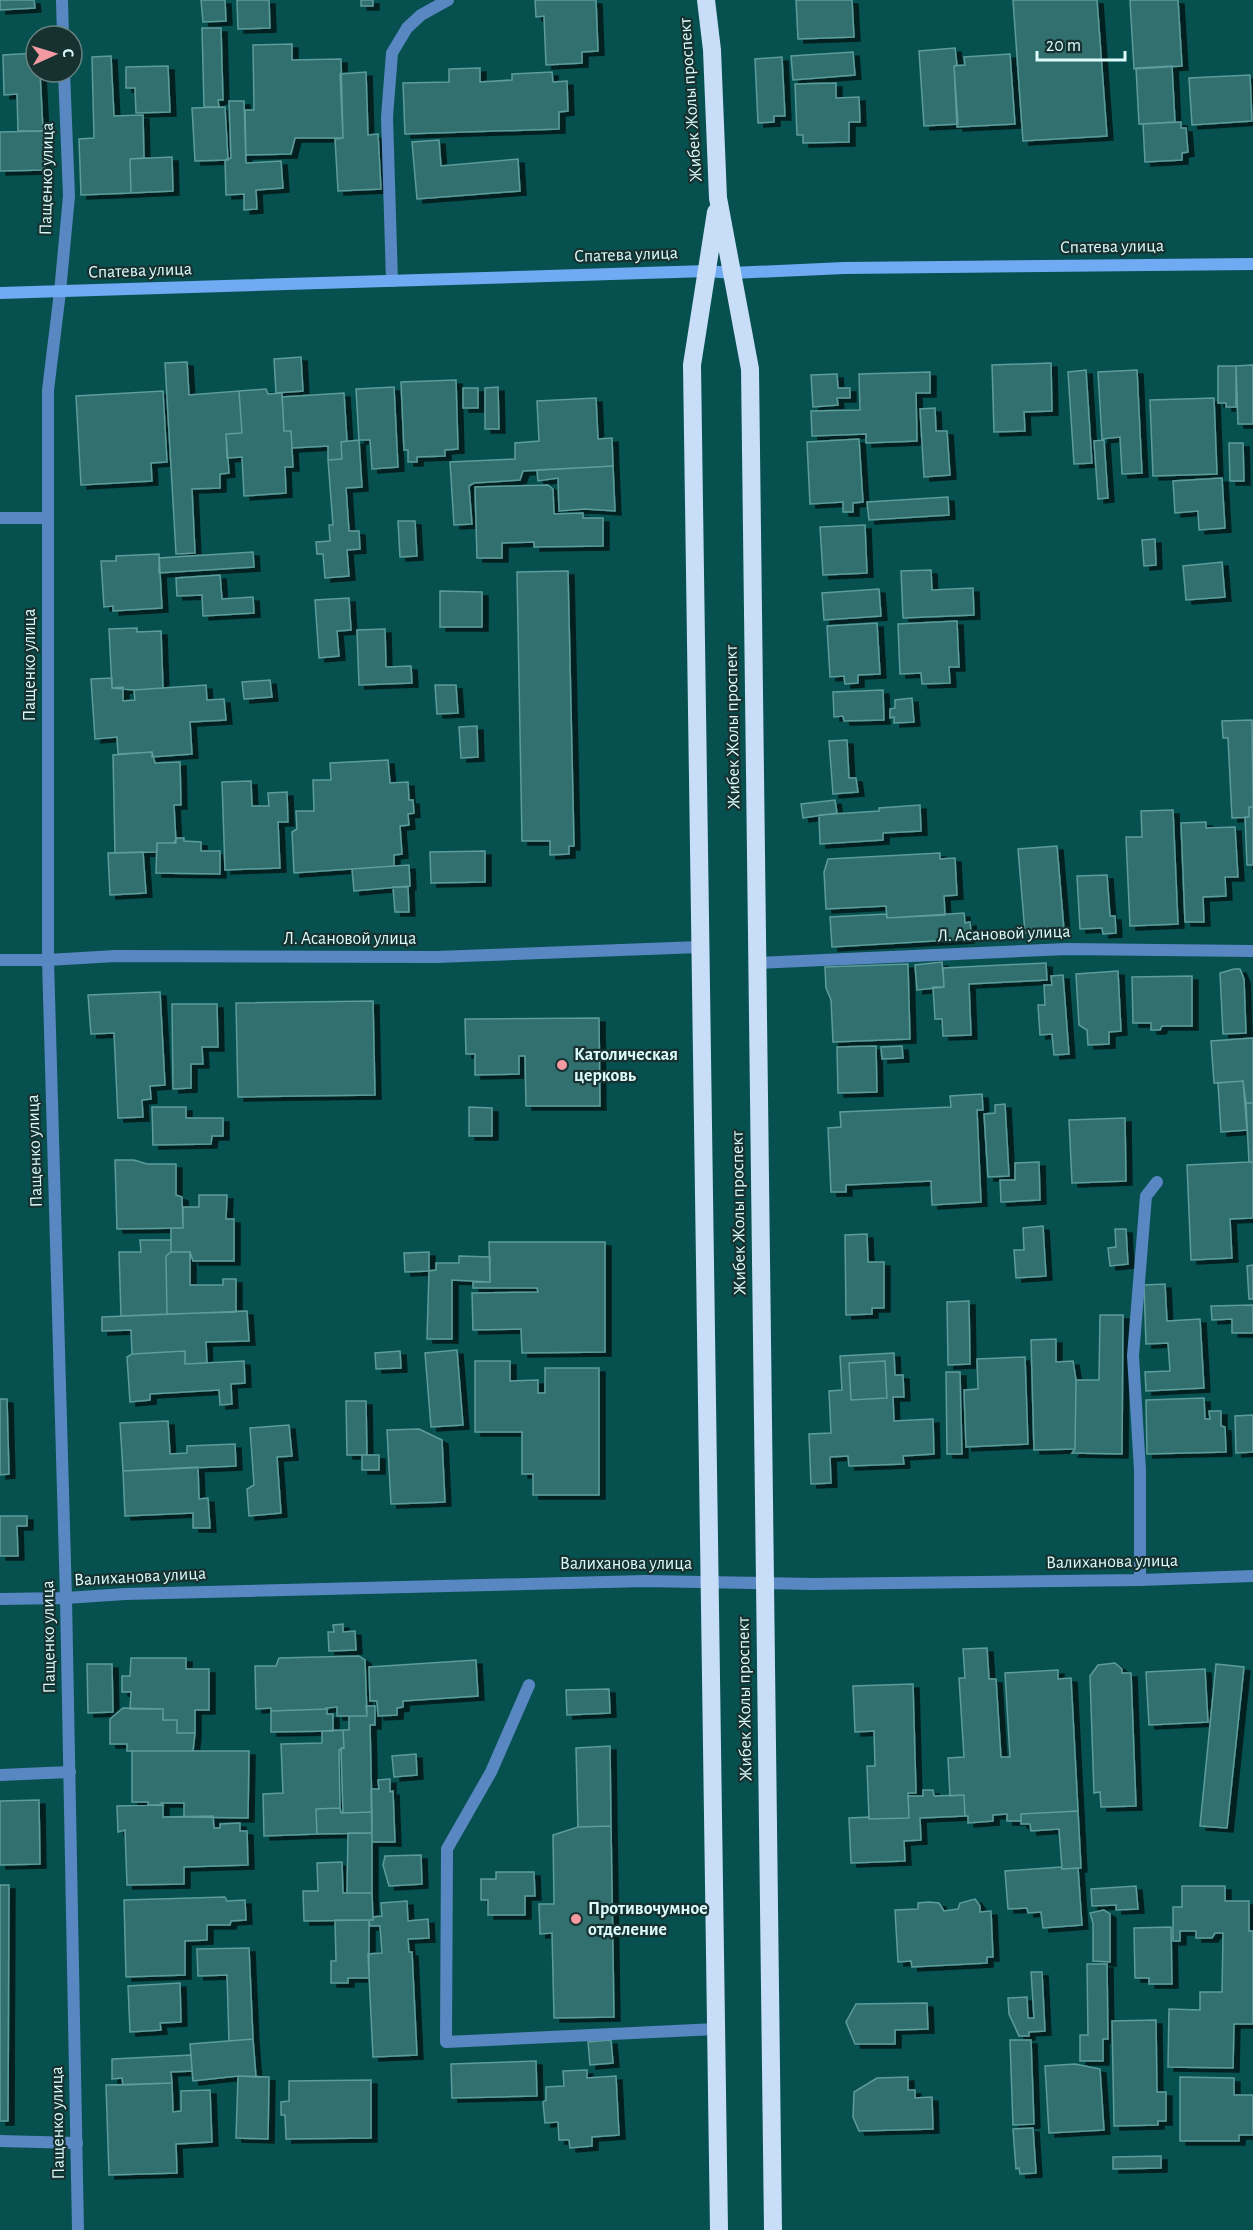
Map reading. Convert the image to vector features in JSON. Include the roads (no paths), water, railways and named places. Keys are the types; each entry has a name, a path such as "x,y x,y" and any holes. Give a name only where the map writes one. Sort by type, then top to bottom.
{"highway":[{"name":"Жибек Жолы проспект","path":"706,0 712,50 718,198 750,369 773,2230"},
{"name":"Жибек Жолы проспект","path":"718,198 692,365 719,2230"}],"street":[{"path":"62,0 63,24"},
{"path":"392,281 387,117 392,53 407,28 421,15 448,0"},
{"name":"Пащенко улица","path":"64,84 69,196 48,390 48,960 66,1598 78,2230"},
{"name":"Спатева улица","path":"0,293 707,271 732,273 844,268 1253,264"},
{"path":"0,518 48,518"},
{"name":"Л. Асановой улица","path":"0,960 115,956 436,957 700,948"},
{"name":"Л. Асановой улица","path":"757,963 1066,949 1253,951"},
{"path":"1140,1580 1140,1470 1133,1356 1146,1196 1157,1182"},
{"name":"Валиханова улица","path":"0,1599 645,1581 765,1583 1140,1580 1253,1576"},
{"path":"529,1685 491,1772 447,1849 446,2042 716,2029"},
{"path":"0,1775 70,1772"},
{"path":"0,2141 77,2143"}],"place":[{"name":"Католическая церковь","path":"562,1065"},
{"name":"Противочумное отделение","path":"576,1919"}]}
